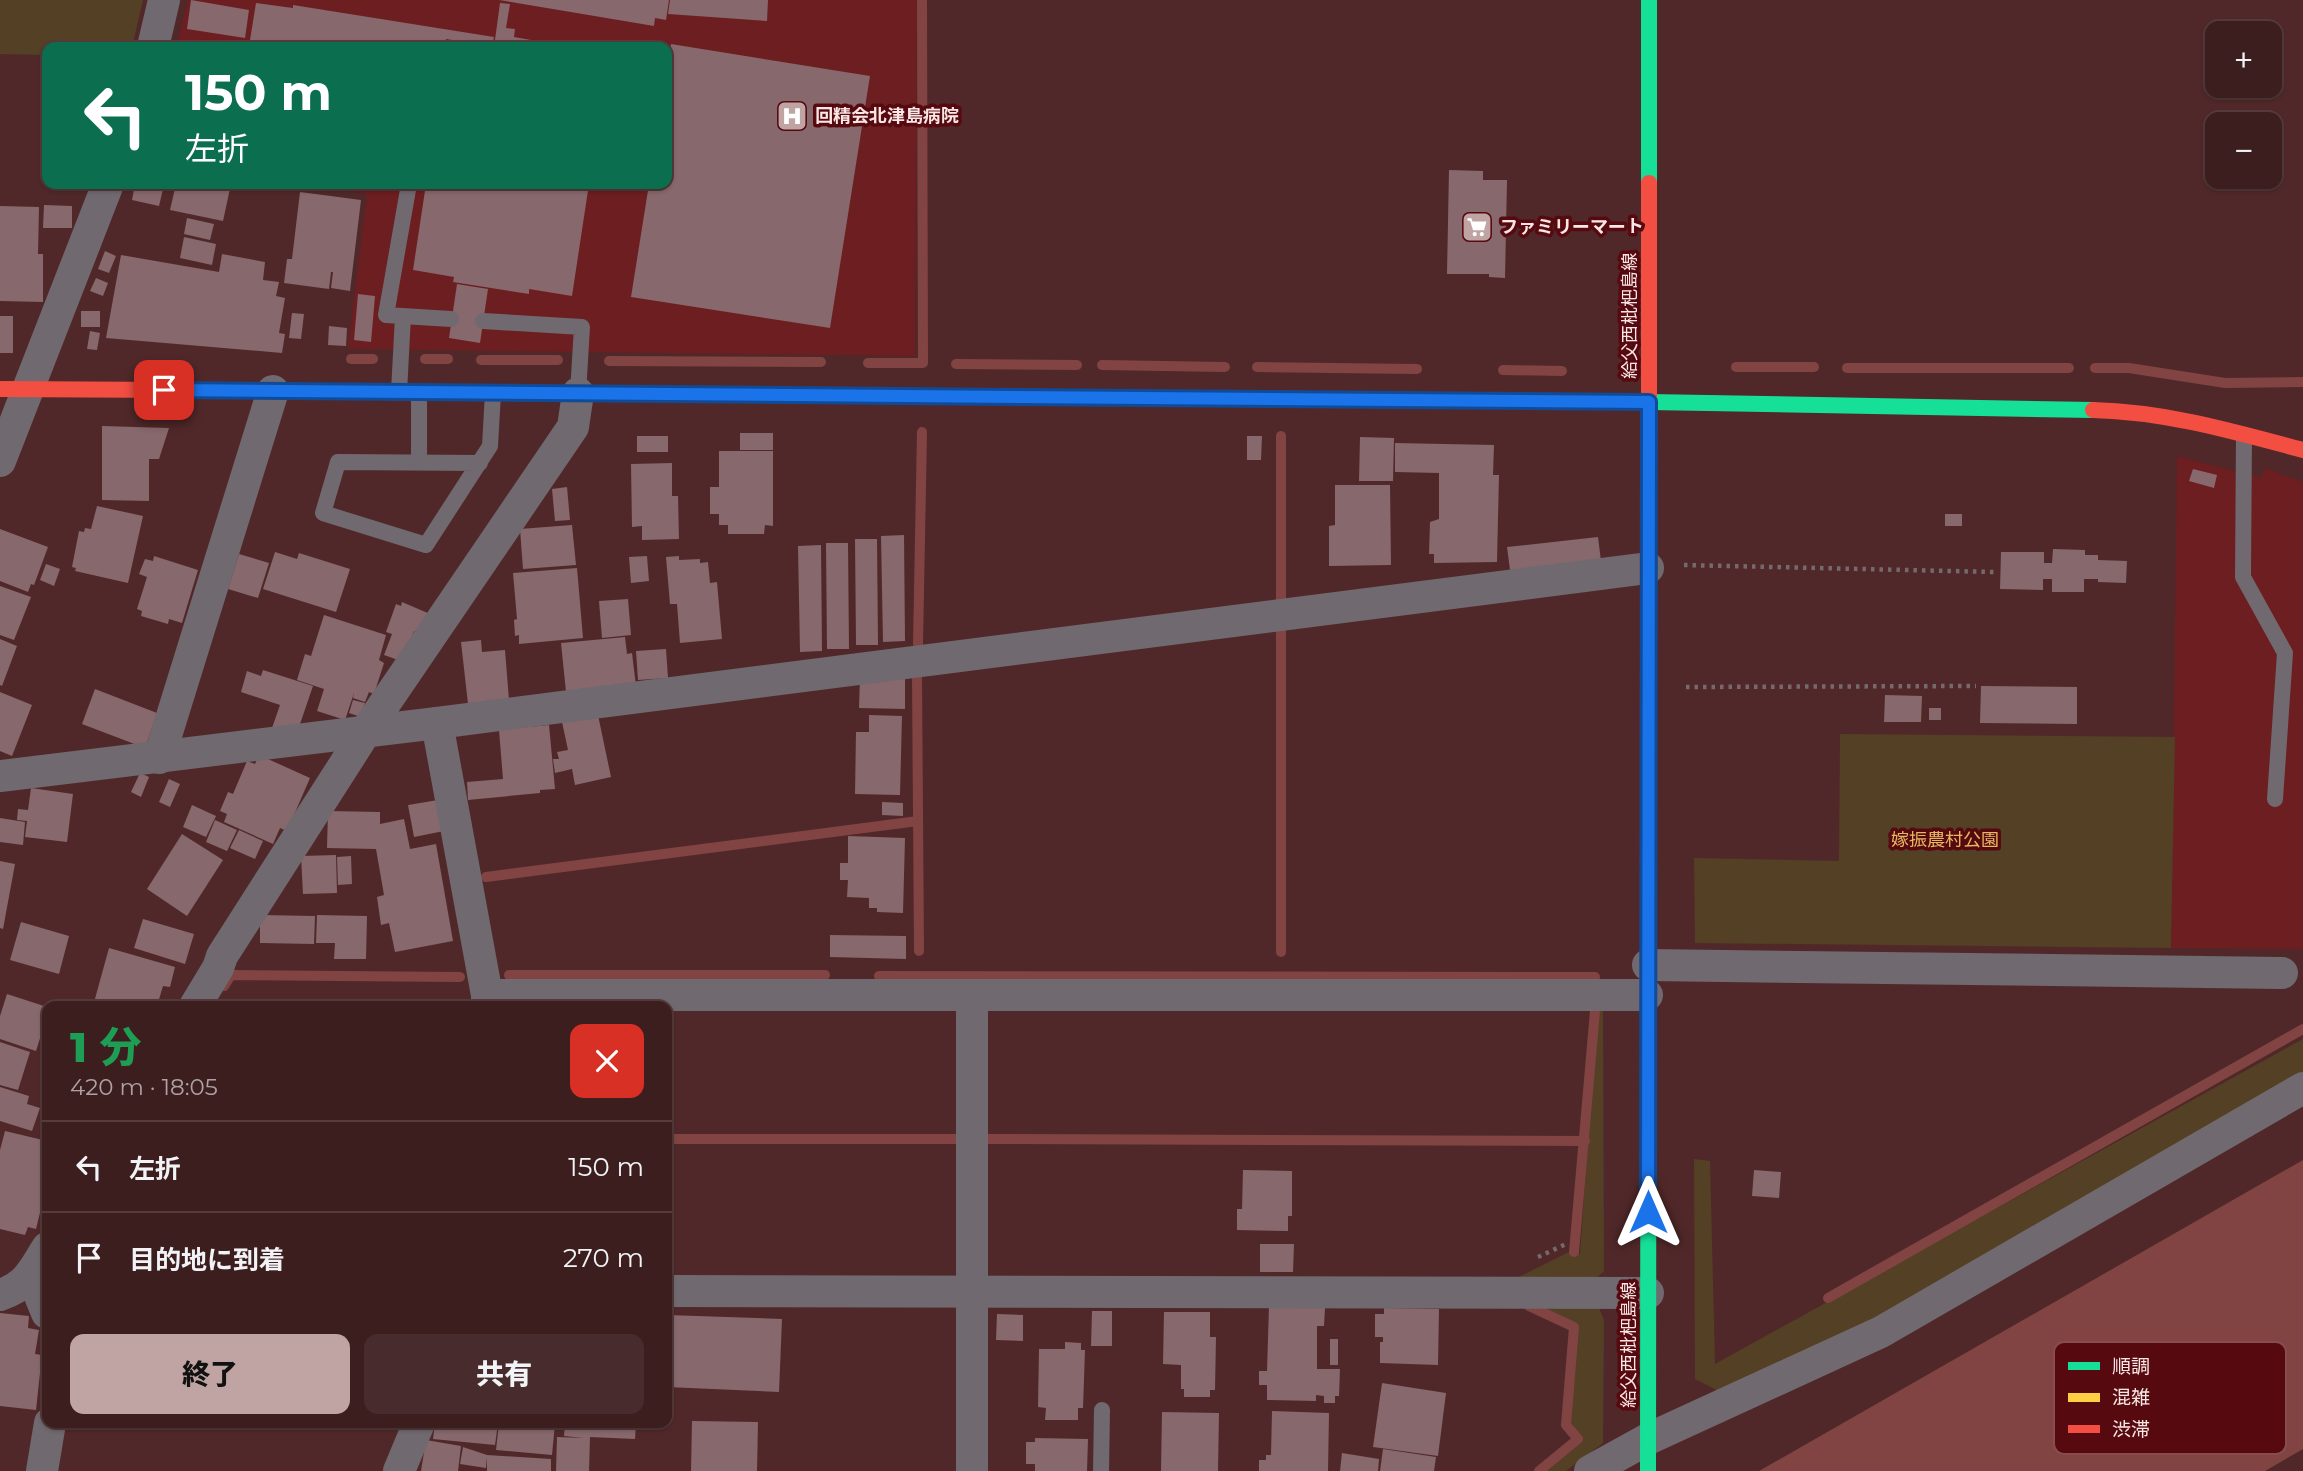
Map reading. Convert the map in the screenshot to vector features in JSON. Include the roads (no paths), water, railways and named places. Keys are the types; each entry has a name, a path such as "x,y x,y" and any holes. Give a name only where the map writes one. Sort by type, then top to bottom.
{"street":[{"path":"154,42 164,0"},
{"name":"給父西枇杷島線","path":"1648,0 1648,1471"},
{"path":"0,461 13,389 106,189"},
{"path":"13,389 1649,402 2134,411 2202,422 2303,450"},
{"path":"159,758 273,391"},
{"path":"198,1001 218,968 222,956 366,731 573,427 578,393"},
{"path":"0,776 437,723 1648,566"},
{"path":"437,723 487,1001 972,995 1648,980 2281,974"},
{"path":"972,995 972,1471"},
{"path":"1590,1471 1648,1439 1881,1332 2303,1088"},
{"path":"0,1295 16,1289 31,1275 42,1256"},
{"path":"31,1275 42,1301"},
{"path":"672,1291 1648,1293"},
{"path":"42,1471 49,1428"},
{"path":"399,1471 417,1428"}],"lane":[{"path":"408,189 386,315 451,319"},
{"path":"399,392 402,316"},
{"path":"484,321 582,327 578,393"},
{"path":"419,392 419,463"},
{"path":"480,463 338,462 323,513 426,545 480,463 490,446 493,393"},
{"path":"2244,433 2243,577 2285,653 2275,799"},
{"path":"1101,1471 1102,1409"}],"waterway":[{"path":"868,363 923,363 922,0"},
{"path":"351,359 373,359"},
{"path":"425,359 448,359"},
{"path":"481,360 558,360"},
{"path":"609,361 821,362"},
{"path":"956,364 1077,365"},
{"path":"1102,365 1225,367"},
{"path":"1257,367 1417,369"},
{"path":"1736,367 1814,367"},
{"path":"1847,368 2069,368"},
{"path":"2095,368 2129,368 2225,383 2303,382"},
{"path":"1503,370 1562,371"},
{"path":"918,644 922,432"},
{"path":"1281,436 1281,601"},
{"path":"1281,630 1281,952"},
{"path":"917,676 919,951"},
{"path":"486,877 918,821"},
{"path":"224,986 231,975 460,977"},
{"path":"509,975 825,975"},
{"path":"879,976 1595,977"},
{"path":"1574,1252 1595,1011"},
{"path":"1828,1298 2303,1029"},
{"path":"672,1139 956,1139"},
{"path":"987,1139 1585,1141"},
{"path":"1529,1306 1574,1327 1566,1425 1578,1439 1539,1471"}],"place":[{"name":"回精会北津島病院","path":"792,116"},
{"name":"ファミリーマート","path":"1477,227"}],"park label":[{"name":"嫁振農村公園","path":"1945,840"}]}
